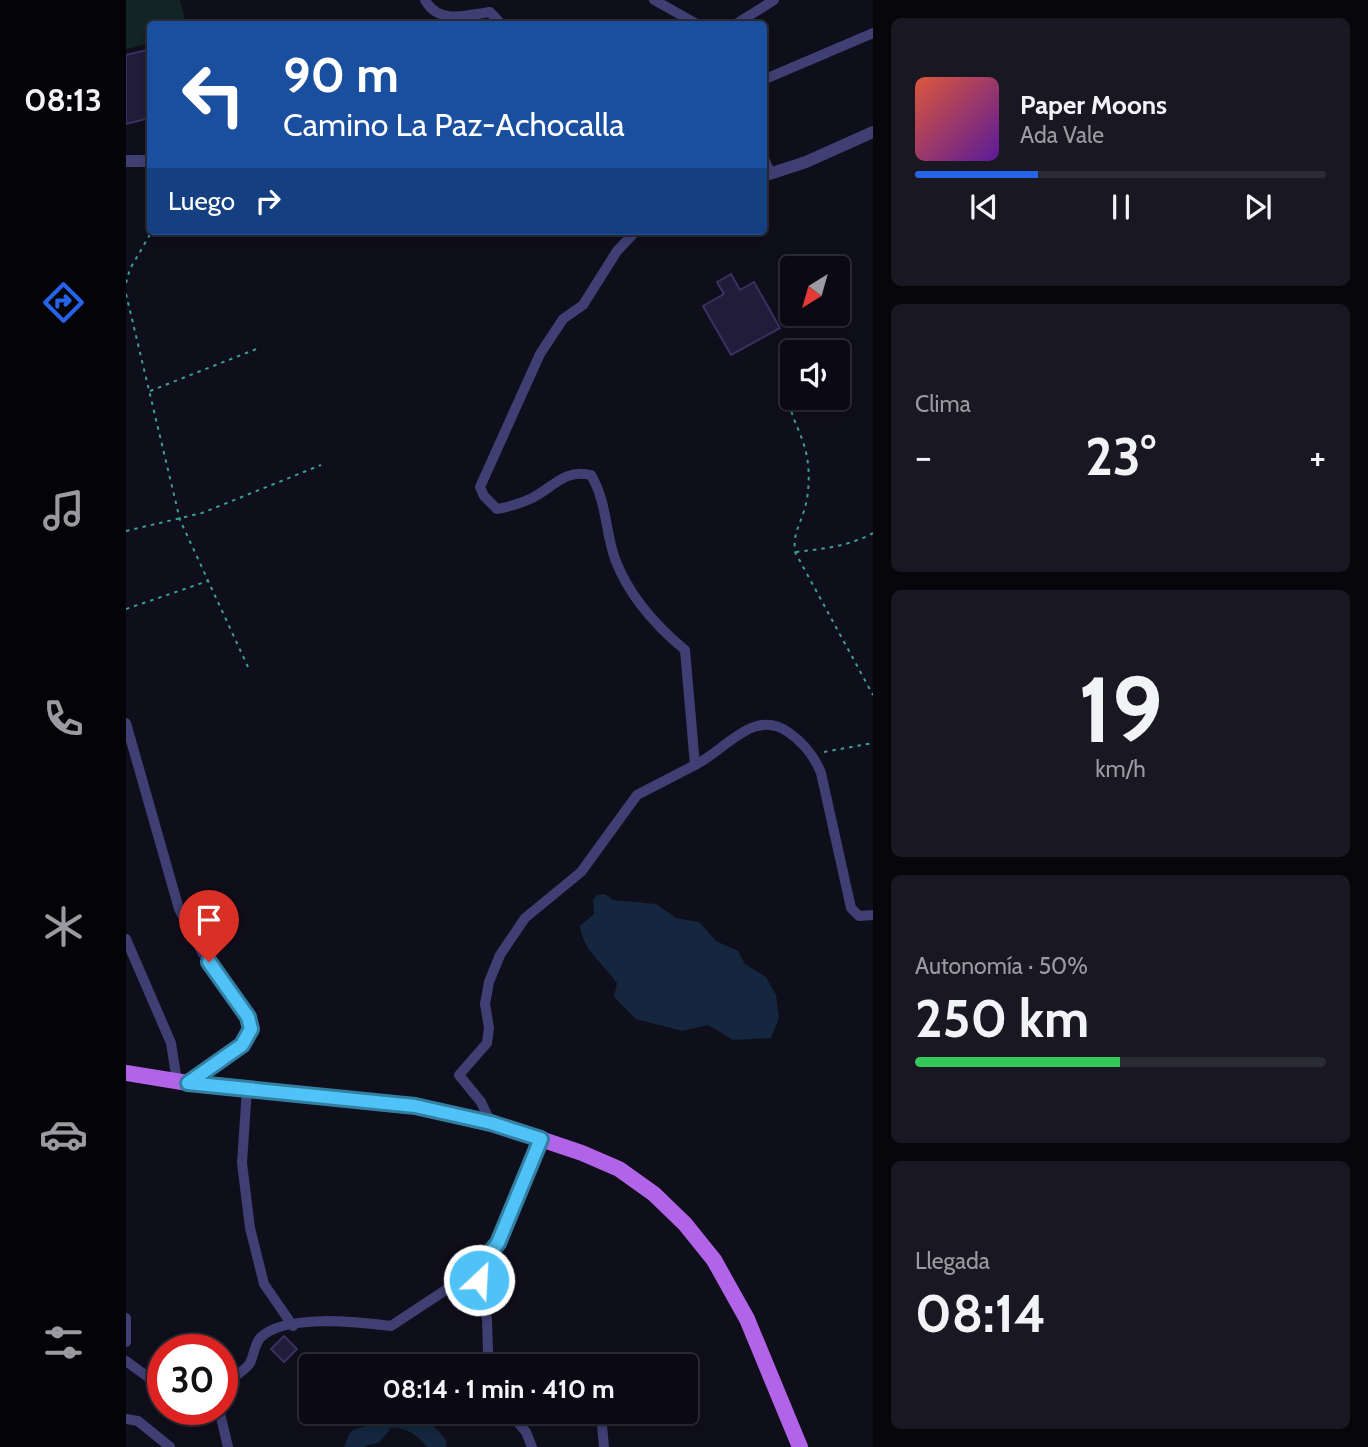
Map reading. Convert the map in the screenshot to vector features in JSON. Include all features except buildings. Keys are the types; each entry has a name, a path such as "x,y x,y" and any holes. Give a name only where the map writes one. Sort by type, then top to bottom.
{"main road":[{"path":"126,1073 182,1082 415,1106 491,1123 618,1169 654,1194 685,1224 714,1260 747,1319 800,1447"}],"street":[{"path":"425,0 436,12 448,18 490,12 498,21"},
{"path":"654,0 692,21"},
{"path":"741,21 774,0"},
{"path":"434,21 436,12"},
{"path":"767,78 873,33"},
{"path":"767,175 806,162 873,132"},
{"path":"126,161 147,162"},
{"path":"632,235 617,251 583,305 563,319 540,354 480,487 484,496 497,509 532,499 568,474 580,472 591,475 603,501 615,559 629,586 660,627 685,650 695,765"},
{"path":"491,1123 481,1102 459,1075 483,1049 488,1039 485,1004 500,955 534,908 581,872 632,800 645,789 695,765 745,730 766,722 778,725 813,754 826,789 849,901 859,916 873,915"},
{"path":"126,723 179,909 202,952 236,998 250,1025 250,1034 242,1045 182,1082 171,1043 126,939"},
{"path":"247,1089 242,1163 250,1228 264,1284 293,1326"},
{"path":"238,1373 250,1362 261,1337 315,1320 349,1320 391,1325 478,1267 498,1243 541,1139"},
{"path":"478,1267 479,1293 487,1319 489,1354"},
{"path":"126,1318 126,1342"},
{"path":"126,1361 147,1376"},
{"path":"126,1419 138,1421 170,1447"},
{"path":"519,1424 526,1432 531,1447"},
{"path":"223,1425 228,1447"},
{"path":"602,1425 604,1447"}],"path":[{"path":"126,283 130,269 150,235"},
{"path":"126,293 180,520 248,667"},
{"path":"149,392 259,348"},
{"path":"790,410 807,457 808,486 804,511 793,533 794,552 873,695"},
{"path":"126,531 180,520 321,465"},
{"path":"794,552 827,548 873,533"},
{"path":"126,609 208,581"},
{"path":"813,754 873,743"}],"shaded area":[{"path":"126,0 180,0 185,21 147,21 147,44 126,49"}],"water":[{"path":"605,894 613,900 656,904 676,918 699,922 716,941 738,951 745,964 766,977 776,995 779,1018 771,1038 733,1040 708,1025 682,1031 636,1019 614,997 617,983 589,949 580,926 594,914 593,900 597,895"}],"waterway":[{"path":"354,1447 358,1438 374,1434 387,1418 403,1419 416,1424 437,1444"}],"route":[{"path":"209,962 248,1017 251,1029 242,1045 188,1083 415,1106 491,1123 541,1139 498,1243 482,1266 478,1267 479,1280"}]}
